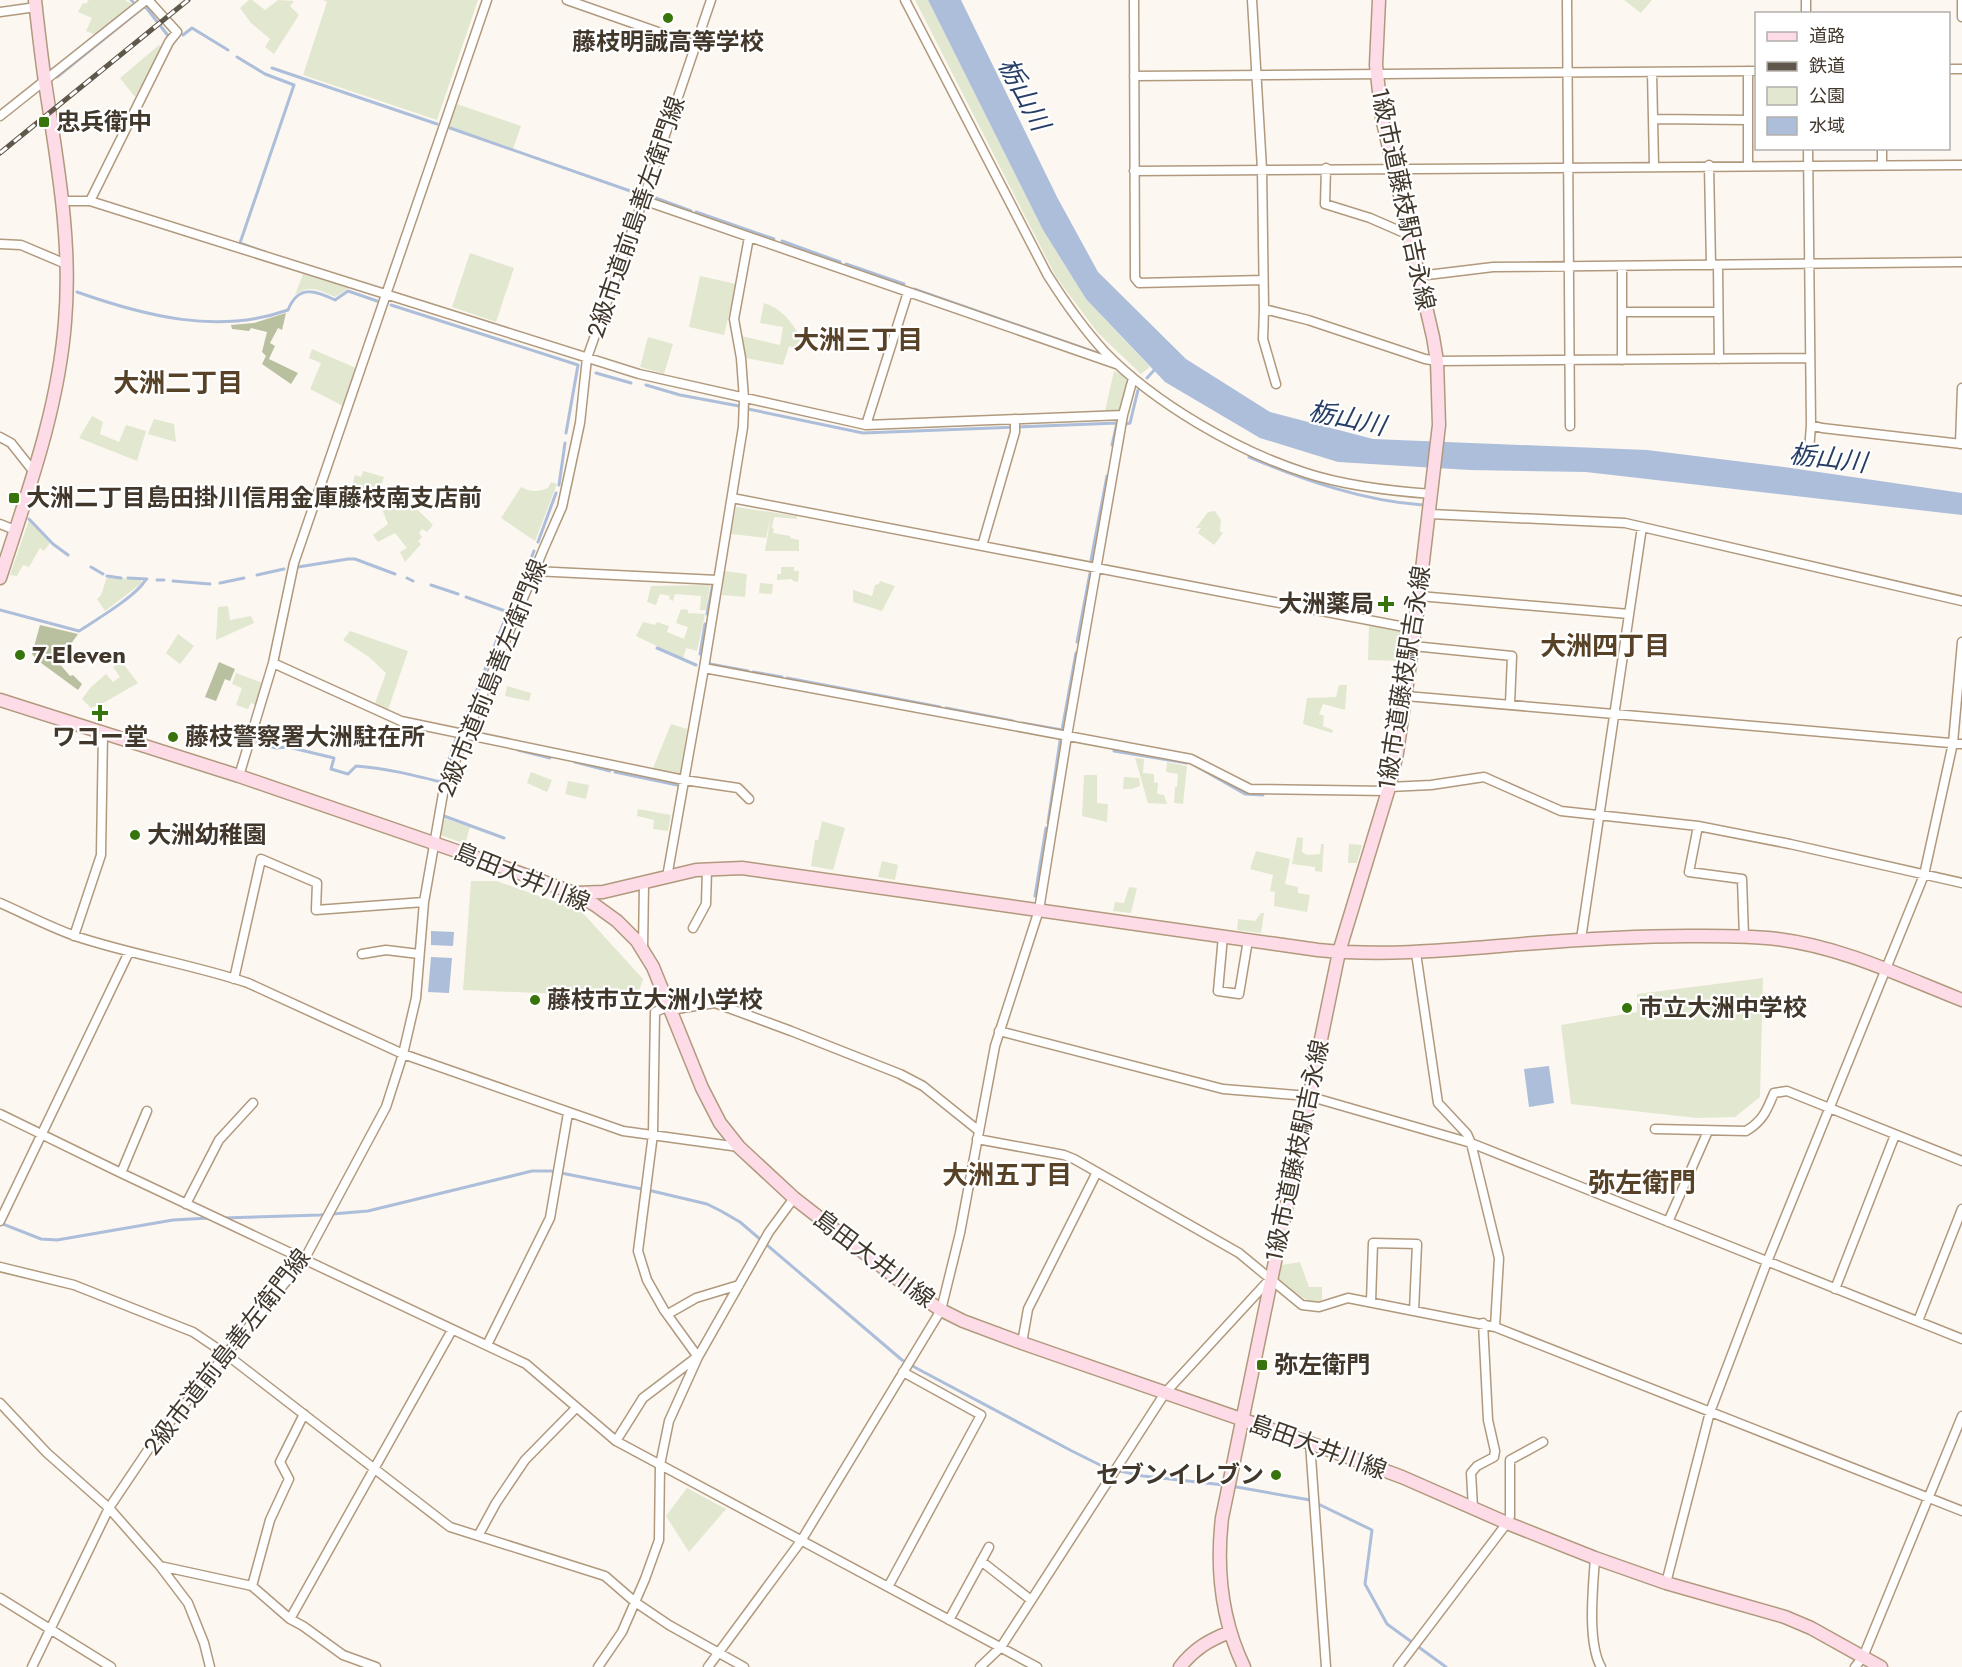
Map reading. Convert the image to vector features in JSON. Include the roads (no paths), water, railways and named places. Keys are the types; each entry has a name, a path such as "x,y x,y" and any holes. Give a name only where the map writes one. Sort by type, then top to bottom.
{"street":[{"path":"239,777 273,663 294,563 488,0"},
{"path":"567,0 695,45"},
{"name":"2級市道前島善左衛門線","path":"32,1667 109,1508 154,1441 304,1260 386,1107 403,1054 416,998 424,902 444,788 562,507 580,423 587,358 711,0"},
{"path":"905,0 1047,274 1073,314 1103,350 1119,365 1133,378 1191,419 1246,450 1306,473 1389,490 1432,491"},
{"path":"1134,0 1135,278 1139,283 1263,280"},
{"path":"1252,0 1262,169 1263,339 1276,384"},
{"name":"1級市道藤枝駅吉永線","path":"1244,1667 1230,1632 1220,1590 1219,1542 1222,1518 1339,952 1397,753 1416,629 1439,425 1437,361 1382,118 1377,73 1379,0"},
{"path":"1567,0 1570,426"},
{"path":"1962,0 1962,16"},
{"path":"0,116 145,2 177,32 169,42 90,201"},
{"path":"0,12 35,4 44,80 64,201 66,264 65,321 54,402 0,578"},
{"path":"1134,76 1752,71 1748,120 1748,165"},
{"path":"1652,72 1654,166"},
{"path":"1653,119 1748,120"},
{"path":"1808,150 1811,425 1809,451"},
{"path":"1882,150 1882,165"},
{"path":"1134,171 1808,164 1962,165"},
{"path":"1709,165 1719,359"},
{"path":"1326,168 1325,204 1370,218 1409,235"},
{"path":"643,200 1119,365"},
{"path":"64,201 90,201 639,374 866,425 1123,415"},
{"path":"667,878 743,427 744,399 741,358 734,319 749,237"},
{"path":"0,244 21,245 66,264"},
{"path":"1419,276 1493,267 1962,262"},
{"path":"1622,266 1622,360"},
{"path":"866,425 908,292"},
{"path":"1264,309 1308,320 1437,361 1810,358"},
{"path":"1622,312 1718,312"},
{"path":"708,1667 801,1541 941,1310 960,1233 999,1031 1039,910 1123,415 1133,378"},
{"path":"1811,425 1961,444 1962,388"},
{"path":"982,546 1015,432 1015,421"},
{"path":"0,437 11,442 34,472"},
{"path":"732,498 1416,629"},
{"path":"1430,514 1625,523 1867,577 1962,601"},
{"path":"0,524 15,530"},
{"path":"1581,939 1601,817 1642,527"},
{"path":"534,571 717,580"},
{"path":"1419,596 1629,614"},
{"path":"1666,1583 1710,1412 1767,1262 1924,875 1958,743 1962,642"},
{"path":"1413,646 1512,656 1509,704"},
{"path":"273,663 401,721 684,780 738,788 749,799"},
{"path":"704,668 1191,759 1250,789 1388,789 1484,777 1561,811 1698,826 1790,844 1962,883"},
{"path":"1406,696 1958,743"},
{"name":"島田大井川線","path":"0,700 103,732 433,843 574,893 595,905 637,941 653,967 702,1088 720,1123 738,1146 794,1198 917,1294 941,1310 970,1324 1402,1477 1595,1558 1666,1583 1785,1617 1810,1628 1859,1662 1881,1667"},
{"path":"74,936 101,855 103,732"},
{"path":"1698,826 1689,873 1742,879 1744,937"},
{"path":"234,979 261,859 317,883 316,910 424,902"},
{"path":"574,893 603,892 707,869 742,868 1339,952 1416,953 1581,939 1680,936 1775,939 1831,949 1885,968 1962,1000"},
{"path":"693,928 706,904 707,869"},
{"path":"643,951 644,883"},
{"path":"0,903 74,936 234,979 403,1054 568,1113 623,1131 738,1146"},
{"path":"1223,936 1218,991 1239,994 1248,940"},
{"path":"362,954 386,950 419,954"},
{"path":"0,1221 129,952"},
{"path":"1416,953 1438,1103 1467,1134 1471,1143 1499,1258 1496,1327"},
{"path":"698,1357 647,1280 638,1251 653,1134 655,1012 669,1008 715,1003 900,1074 915,1082 978,1135 1064,1155 1239,1253 1302,1305 1319,1307 1348,1298 1496,1327 1962,1511"},
{"path":"999,1031 1223,1089 1308,1096 1471,1143 1962,1339"},
{"path":"1655,1129 1746,1131 1757,1125 1765,1116 1774,1093 1787,1091 1962,1161"},
{"path":"186,1204 219,1140 253,1103"},
{"path":"121,1173 147,1111"},
{"path":"487,1345 549,1218 568,1113"},
{"path":"0,1114 526,1364 616,1441 1037,1667"},
{"path":"1668,1222 1708,1131"},
{"path":"1835,1289 1895,1135"},
{"path":"1023,1343 1028,1309 1097,1172"},
{"path":"598,1667 622,1632 659,1540 660,1465 669,1420 698,1357 769,1232 794,1198"},
{"path":"1918,1321 1962,1209"},
{"path":"1371,1302 1373,1243 1417,1244 1414,1311"},
{"path":"0,1267 75,1285 193,1332 227,1354 450,1527 605,1576 635,1602 669,1625 744,1667"},
{"path":"981,1667 1000,1647 1166,1393 1270,1279"},
{"path":"668,1314 696,1298 739,1285"},
{"path":"1473,1508 1472,1473 1477,1466 1494,1457 1496,1451 1488,1420 1483,1323"},
{"path":"290,1619 452,1330"},
{"path":"616,1441 643,1398 698,1357"},
{"path":"888,1587 981,1415 904,1369"},
{"path":"0,1403 47,1453 109,1508 160,1566 188,1603 204,1643 210,1667"},
{"path":"478,1536 496,1503 525,1460 576,1408"},
{"path":"252,1586 270,1520 289,1479 280,1462 304,1414"},
{"path":"1859,1662 1930,1498 1962,1416"},
{"path":"1398,1667 1507,1523 1510,1516 1510,1460 1543,1442"},
{"path":"1310,1443 1326,1667"},
{"path":"949,1620 989,1547"},
{"path":"1595,1558 1592,1595 1594,1646 1595,1656 1601,1667"},
{"path":"981,1561 1031,1600"},
{"path":"160,1566 252,1586 290,1619 343,1655 357,1664 376,1667"},
{"path":"0,1598 111,1667"},
{"path":"1180,1667 1205,1642 1230,1632"}],"water":[{"path":"928,0 961,0 1057,197 1098,272 1186,359 1270,412 1373,439 1647,450 1962,493 1962,515 1586,472 1470,470 1338,462 1260,438 1165,382 1086,299 1043,230"},
{"path":"431,931 454,932 453,946 431,945"},
{"path":"431,957 452,958 449,993 428,992"},
{"path":"1549,1066 1554,1103 1529,1107 1524,1069"}],"waterway":[{"path":"57,77 145,6 169,37"},
{"path":"183,35 192,28 228,50"},
{"path":"237,57 265,74 294,85 240,243 265,252"},
{"path":"272,68 437,124"},
{"path":"450,128 636,193"},
{"path":"653,197 691,211"},
{"path":"696,212 774,239"},
{"path":"782,241 840,262"},
{"path":"846,264 904,284"},
{"path":"914,289 1097,353"},
{"path":"77,292 155,315 208,322 262,317 288,310 297,296 307,292 314,292 335,300 348,291 377,301"},
{"path":"391,305 578,365 566,433"},
{"path":"1147,378 1156,368"},
{"path":"596,373 631,383"},
{"path":"646,385 680,395 739,406"},
{"path":"1126,424 1130,423 1138,390"},
{"path":"748,409 863,433 1117,423 1112,445"},
{"path":"559,485 565,443"},
{"path":"1249,457 1334,488 1378,499 1423,505"},
{"path":"1091,560 1107,476"},
{"path":"538,542 556,493"},
{"path":"29,519 53,544 68,555"},
{"path":"514,601 534,551"},
{"path":"298,567 355,559 395,574"},
{"path":"91,567 103,574"},
{"path":"257,575 284,569"},
{"path":"1077,642 1090,573"},
{"path":"107,576 121,578"},
{"path":"128,578 147,579"},
{"path":"220,583 244,578"},
{"path":"407,578 413,581"},
{"path":"0,610 79,631 126,600 146,579"},
{"path":"157,580 164,580"},
{"path":"173,581 210,584"},
{"path":"707,614 713,583 710,583"},
{"path":"431,585 458,594"},
{"path":"462,727 508,612 466,597"},
{"path":"700,654 705,624"},
{"path":"657,648 696,665"},
{"path":"1022,723 1062,730 1076,653"},
{"path":"710,664 748,671"},
{"path":"753,672 782,677"},
{"path":"787,678 940,707"},
{"path":"946,708 1013,721"},
{"path":"257,743 276,748 288,747 334,758 331,769 348,774 356,766 388,770 441,782 456,739"},
{"path":"1048,823 1060,741"},
{"path":"518,750 550,758"},
{"path":"1114,751 1187,763"},
{"path":"575,762 610,771"},
{"path":"1196,766 1245,794 1263,795"},
{"path":"615,772 677,785"},
{"path":"444,816 504,838"},
{"path":"1035,896 1046,828"},
{"path":"222,1218 368,1211 532,1171 551,1171 707,1204 740,1222 902,1360 918,1369 1106,1468 1143,1476 1224,1485"},
{"path":"0,1223 41,1239 57,1240 173,1220 209,1218"},
{"path":"1231,1486 1310,1500 1372,1530 1365,1584 1387,1624 1446,1667"}],"railway":[{"path":"0,153 188,0"}],"place":[{"name":"藤枝明誠高等学校","path":"668,18"},
{"name":"忠兵衛中","path":"44,122"},
{"name":"大洲二丁目島田掛川信用金庫藤枝南支店前","path":"14,498"},
{"name":"大洲薬局","path":"1386,604"},
{"name":"7-Eleven","path":"20,655"},
{"name":"ワコー堂","path":"100,713"},
{"name":"藤枝警察署大洲駐在所","path":"173,737"},
{"name":"大洲幼稚園","path":"135,835"},
{"name":"藤枝市立大洲小学校","path":"535,1000"},
{"name":"市立大洲中学校","path":"1627,1008"},
{"name":"弥左衛門","path":"1262,1365"},
{"name":"セブンイレブン","path":"1276,1475"}],"district":[{"name":"大洲三丁目","path":"858,340"},
{"name":"大洲二丁目","path":"178,383"},
{"name":"大洲四丁目","path":"1605,646"},
{"name":"大洲五丁目","path":"1007,1175"},
{"name":"弥左衛門","path":"1642,1183"}],"water label":[{"name":"栃山川","path":"1024,94"},
{"name":"栃山川","path":"1347,418"},
{"name":"栃山川","path":"1828,458"}]}
